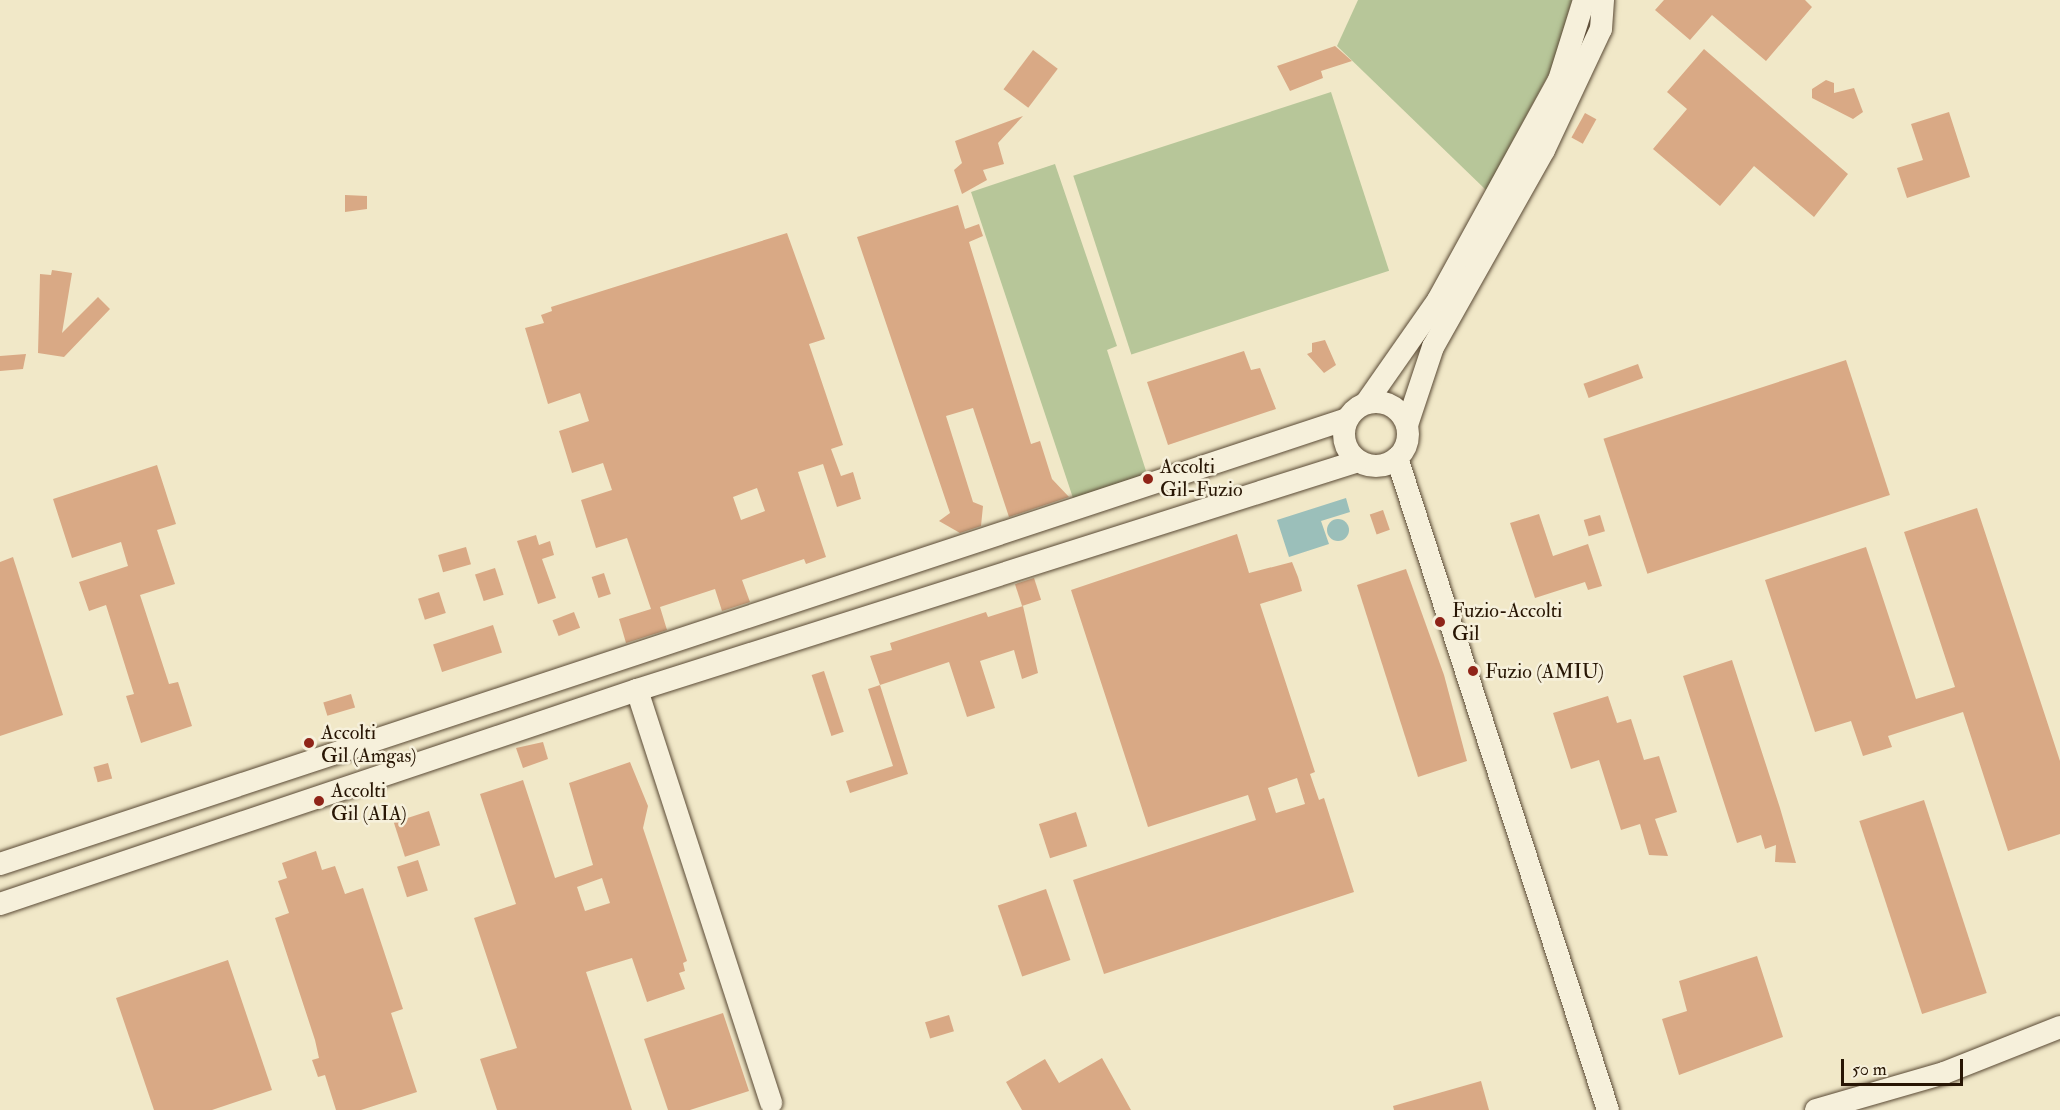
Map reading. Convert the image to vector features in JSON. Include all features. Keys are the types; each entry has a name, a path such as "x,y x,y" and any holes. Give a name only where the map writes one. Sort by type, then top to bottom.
{"street":[{"path":"0,864 1347,419 1366,403 1438,300 1559,80 1584,0"},
{"path":"1601,29 1603,0"},
{"path":"0,904 637,690 1358,461 1378,466 1397,458 1407,443 1407,425 1433,348 1544,150 1617,0"},
{"path":"1366,403 1386,403 1407,425"},
{"path":"1347,419 1344,437 1358,461"},
{"path":"1397,458 1608,1110"},
{"path":"637,690 771,1103"},
{"path":"1816,1110 1944,1073 2060,1027"}],"green space":[{"path":"1358,0 1572,0 1552,68 1486,190 1337,46"},
{"path":"1331,92 1389,271 1131,355 1073,176"},
{"path":"1055,164 1117,346 1107,350 1147,474 1073,498 971,192"}],"water":[{"path":"1346,498 1350,512 1321,521 1329,544 1289,557 1277,520"},
{"path":"1338,519 1346,522 1349,530 1346,538 1338,541 1330,538 1327,530 1330,522"}],"building":[{"path":"1664,0 1805,0 1812,7 1766,61 1712,15 1690,40 1655,10"},
{"path":"1335,46 1352,61 1321,71 1323,78 1290,91 1277,66"},
{"path":"1704,49 1848,174 1814,217 1754,166 1720,206 1653,149 1687,109 1667,92"},
{"path":"1033,50 1058,69 1028,108 1004,89"},
{"path":"1826,80 1834,83 1834,93 1854,88 1863,112 1853,119 1812,98 1812,89"},
{"path":"1949,112 1970,177 1907,198 1897,168 1923,160 1911,124"},
{"path":"1585,113 1596,119 1583,144 1571,137"},
{"path":"1023,116 998,143 1004,164 983,170 987,180 962,194 954,170 962,163 955,141"},
{"path":"345,195 367,196 367,209 345,212"},
{"path":"958,205 965,229 979,224 983,236 969,242 1031,444 1040,441 1052,479 1069,497 1009,517 973,408 946,416 973,502 983,506 981,526 960,533 939,521 950,513 857,237"},
{"path":"787,233 825,339 809,344 843,445 831,449 841,476 853,472 861,499 837,507 823,464 798,472 826,557 806,564 804,559 742,580 750,602 722,611 715,589 660,607 667,630 626,643 619,619 651,609 627,538 596,548 581,500 612,490 603,463 572,473 559,431 589,421 580,393 548,404 525,328 544,323 541,315 552,311 551,307","holes":["757,488 765,511 741,520 733,497"]},
{"path":"52,270 72,273 62,333 98,297 110,309 64,357 38,353 40,274 51,275"},
{"path":"1325,340 1336,365 1324,373 1307,354 1312,352 1312,343"},
{"path":"1244,351 1251,370 1260,368 1276,409 1168,445 1147,382"},
{"path":"26,354 23,369 0,371 0,356"},
{"path":"1846,360 1890,495 1647,574 1603,439"},
{"path":"1638,364 1643,378 1589,398 1583,384"},
{"path":"157,465 176,524 157,530 175,584 140,595 169,684 178,682 192,726 141,743 126,696 134,694 106,605 89,611 79,582 128,566 121,542 72,558 53,499"},
{"path":"1977,508 2060,761 2060,834 2008,851 1963,712 1888,736 1892,747 1863,756 1851,721 1815,732 1765,580 1866,547 1916,699 1955,687 1904,532"},
{"path":"1383,510 1390,530 1377,534 1370,515"},
{"path":"1539,514 1553,556 1588,544 1602,586 1588,590 1585,582 1535,598 1510,523"},
{"path":"1600,515 1605,531 1589,536 1584,520"},
{"path":"1237,534 1249,573 1292,562 1302,591 1260,604 1315,772 1310,774 1319,800 1324,798 1354,892 1104,974 1073,880 1256,820 1248,795 1148,827 1071,590","holes":["1297,778 1305,804 1276,813 1268,788"]},
{"path":"536,535 539,545 550,541 554,555 542,559 556,598 538,604 517,541"},
{"path":"466,547 471,564 443,572 438,555"},
{"path":"13,557 63,715 0,736 0,562"},
{"path":"495,568 504,595 484,601 475,574"},
{"path":"1406,569 1444,675 1467,761 1418,777 1357,585"},
{"path":"604,573 611,594 598,598 592,577"},
{"path":"1034,578 1041,600 1022,606 1015,584"},
{"path":"439,592 446,613 425,620 418,599"},
{"path":"1023,606 1038,673 1022,679 1014,650 980,661 995,708 967,717 949,662 880,685 870,656 892,650 890,643 986,612 988,617"},
{"path":"574,612 580,628 559,636 553,620"},
{"path":"493,625 502,653 442,672 433,644"},
{"path":"1732,660 1796,863 1775,862 1776,845 1765,849 1761,835 1737,843 1683,676"},
{"path":"824,671 844,732 831,736 812,675"},
{"path":"880,685 908,774 850,793 846,781 893,766 868,689"},
{"path":"351,694 355,707 327,716 323,702"},
{"path":"1608,696 1617,723 1631,719 1644,760 1659,756 1677,812 1655,819 1668,856 1649,855 1640,824 1621,830 1599,760 1571,769 1553,713"},
{"path":"543,742 548,759 523,768 516,748"},
{"path":"630,762 648,806 643,828 687,961 683,963 685,971 679,973 685,989 647,1002 632,958 586,972 632,1110 497,1110 480,1059 517,1048 474,918 516,904 480,794 523,780 555,878 593,865 569,783","holes":["602,878 610,903 585,911 577,887"]},
{"path":"108,763 112,778 98,782 94,767"},
{"path":"1924,800 1987,993 1922,1014 1859,821"},
{"path":"429,811 440,845 405,857 394,822"},
{"path":"1076,812 1087,846 1050,858 1039,824"},
{"path":"316,851 322,870 335,866 345,894 363,888 403,1009 391,1013 417,1092 361,1110 336,1110 325,1075 318,1077 312,1060 319,1058 315,1040 275,918 289,913 278,881 287,878 282,863"},
{"path":"418,860 428,890 407,897 397,867"},
{"path":"1046,889 1070,960 1022,977 998,906"},
{"path":"1757,956 1783,1037 1679,1075 1662,1019 1687,1011 1679,981"},
{"path":"228,960 272,1090 212,1110 154,1110 116,998"},
{"path":"723,1013 749,1091 690,1110 668,1110 644,1039"},
{"path":"949,1015 954,1031 930,1039 925,1022"},
{"path":"1102,1058 1131,1110 1022,1110 1006,1082 1045,1059 1059,1083"},
{"path":"1481,1081 1489,1110 1394,1110 1393,1106"}],"place":[{"name":"Accolti Gil-Fuzio","path":"1148,479"},
{"name":"Fuzio-Accolti Gil","path":"1440,622"},
{"name":"Fuzio (AMIU)","path":"1473,671"},
{"name":"Accolti Gil (Amgas)","path":"309,743"},
{"name":"Accolti Gil (AIA)","path":"319,801"}]}
